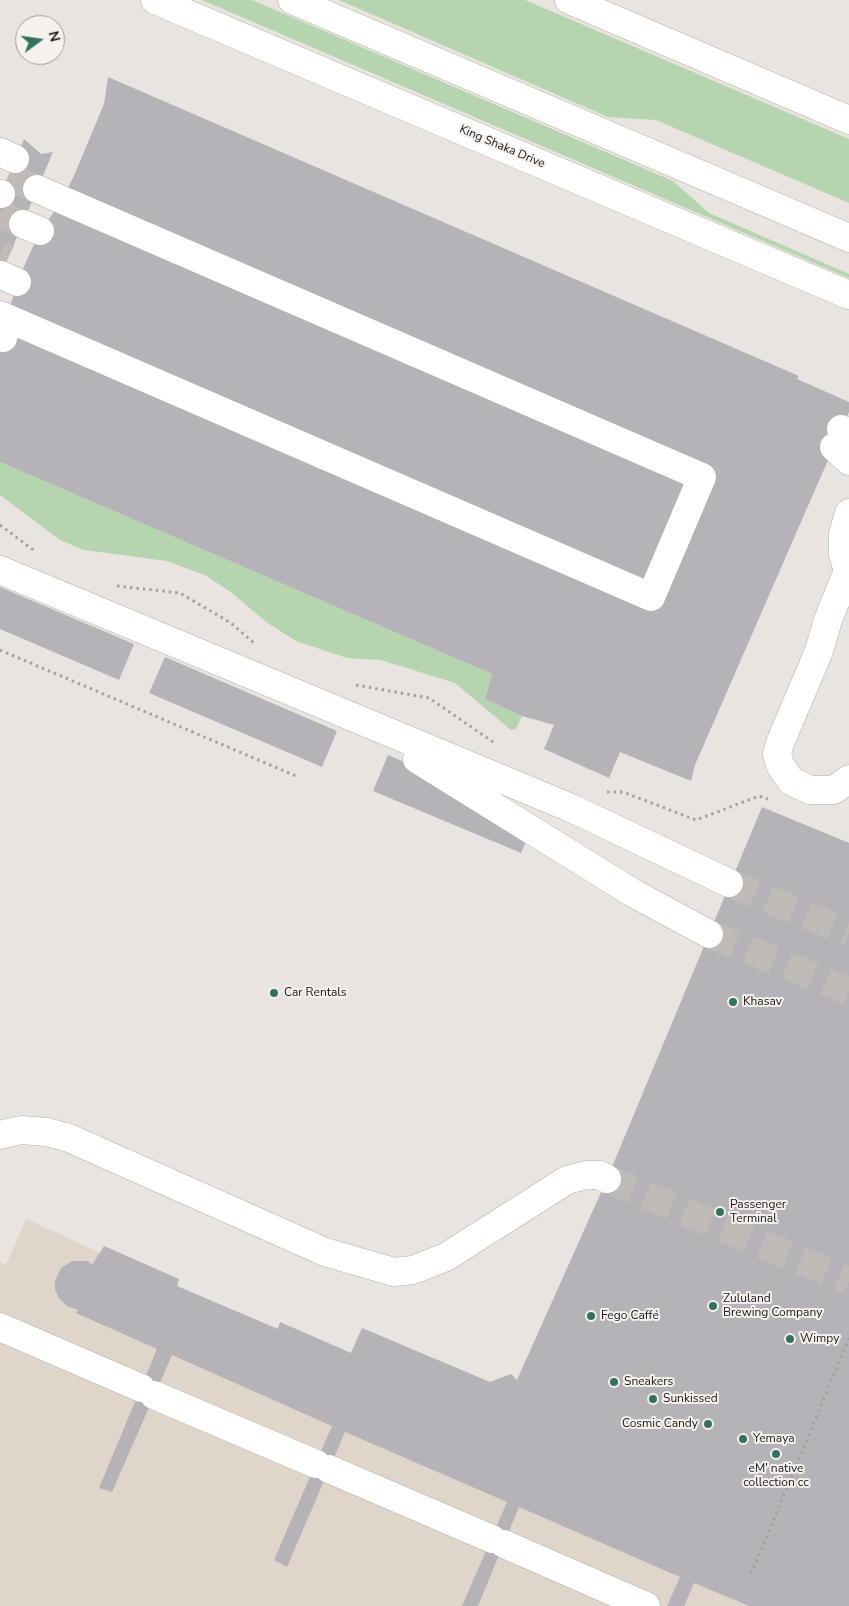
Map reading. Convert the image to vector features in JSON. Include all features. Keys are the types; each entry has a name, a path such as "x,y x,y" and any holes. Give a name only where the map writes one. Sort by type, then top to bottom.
{"street":[{"name":"King Shaka Drive","path":"155,0 849,295"},
{"path":"292,0 849,238"},
{"path":"569,0 849,120"},
{"path":"24,255 702,477 651,597 24,255"},
{"path":"849,513 843,534 844,554 848,569 819,651 780,743 778,754 780,765 791,781 810,790 834,790 849,779"},
{"path":"0,570 571,808 729,883"},
{"path":"343,713 597,871 709,934"},
{"path":"0,1135 21,1130 47,1132 69,1138 325,1252 394,1272 413,1270 446,1256 567,1180 586,1176 600,1176 607,1179"},
{"path":"0,1328 646,1606"}],"path":[{"path":"0,525 39,554"},
{"path":"116,586 180,592 231,624 259,648"},
{"path":"0,650 296,776"},
{"path":"350,683 368,688 429,698 497,744"},
{"path":"602,792 624,792 696,820 759,796 777,802"},
{"path":"751,1574 849,1338"}],"shaded area":[{"name":"Passenger Terminal","path":"762,807 849,843 849,1606 0,1606 0,1262 6,1265 26,1219 101,1253 104,1246 179,1279 177,1286 277,1329 280,1322 351,1353 362,1328 490,1382 511,1374 517,1380 607,1179"}],"green space":[{"path":"202,0 252,0 673,181 709,213 849,274 849,278"},
{"path":"339,0 525,0 849,139 849,203 656,120 608,117"},
{"path":"0,462 492,674 485,699 522,716 516,729 511,730 455,683 381,660 347,658 296,641 266,622 232,593 205,575 167,561 84,550 60,540 0,495"}],"building":[{"path":"108,77 799,376 797,379 849,402 849,412 695,765 691,781 620,752 609,778 544,749 554,725 522,716 485,699 492,674 0,462 0,345 17,282 40,231 62,201 76,171 104,104"},
{"path":"24,139 41,154 53,152 0,277 0,195"},
{"path":"0,587 134,644 119,680 0,629"},
{"path":"165,657 337,731 322,767 149,693"},
{"path":"388,755 536,818 521,853 373,791"},
{"name":"Passenger Terminal","path":"762,807 849,843 849,1606 749,1606 694,1583 684,1606 667,1606 680,1577 519,1507 478,1606 462,1606 507,1502 345,1432 287,1567 274,1560 332,1426 172,1355 112,1492 99,1488 157,1349 76,1313 78,1310 67,1306 59,1298 55,1290 55,1281 61,1268 72,1261 88,1261 92,1265 104,1246 179,1279 177,1286 278,1329 280,1322 351,1353 362,1328 490,1382 511,1374 517,1380 607,1179"}],"tunnel":[{"path":"8,177 37,189"},
{"path":"0,214 23,224"},
{"path":"0,254 8,258"},
{"path":"729,883 849,933"},
{"path":"709,934 849,991"},
{"path":"607,1179 849,1281"}],"place":[{"name":"Car Rentals","path":"274,993"},
{"name":"Khasav","path":"733,1002"},
{"name":"Passenger Terminal","path":"720,1212"},
{"name":"Zululand Brewing Company","path":"713,1306"},
{"name":"Fego Caffé","path":"591,1316"},
{"name":"Wimpy","path":"790,1339"},
{"name":"Sneakers","path":"614,1382"},
{"name":"Sunkissed","path":"653,1399"},
{"name":"Cosmic Candy","path":"708,1424"},
{"name":"Yemaya","path":"743,1439"},
{"name":"eM' native collection cc","path":"776,1454"}]}
